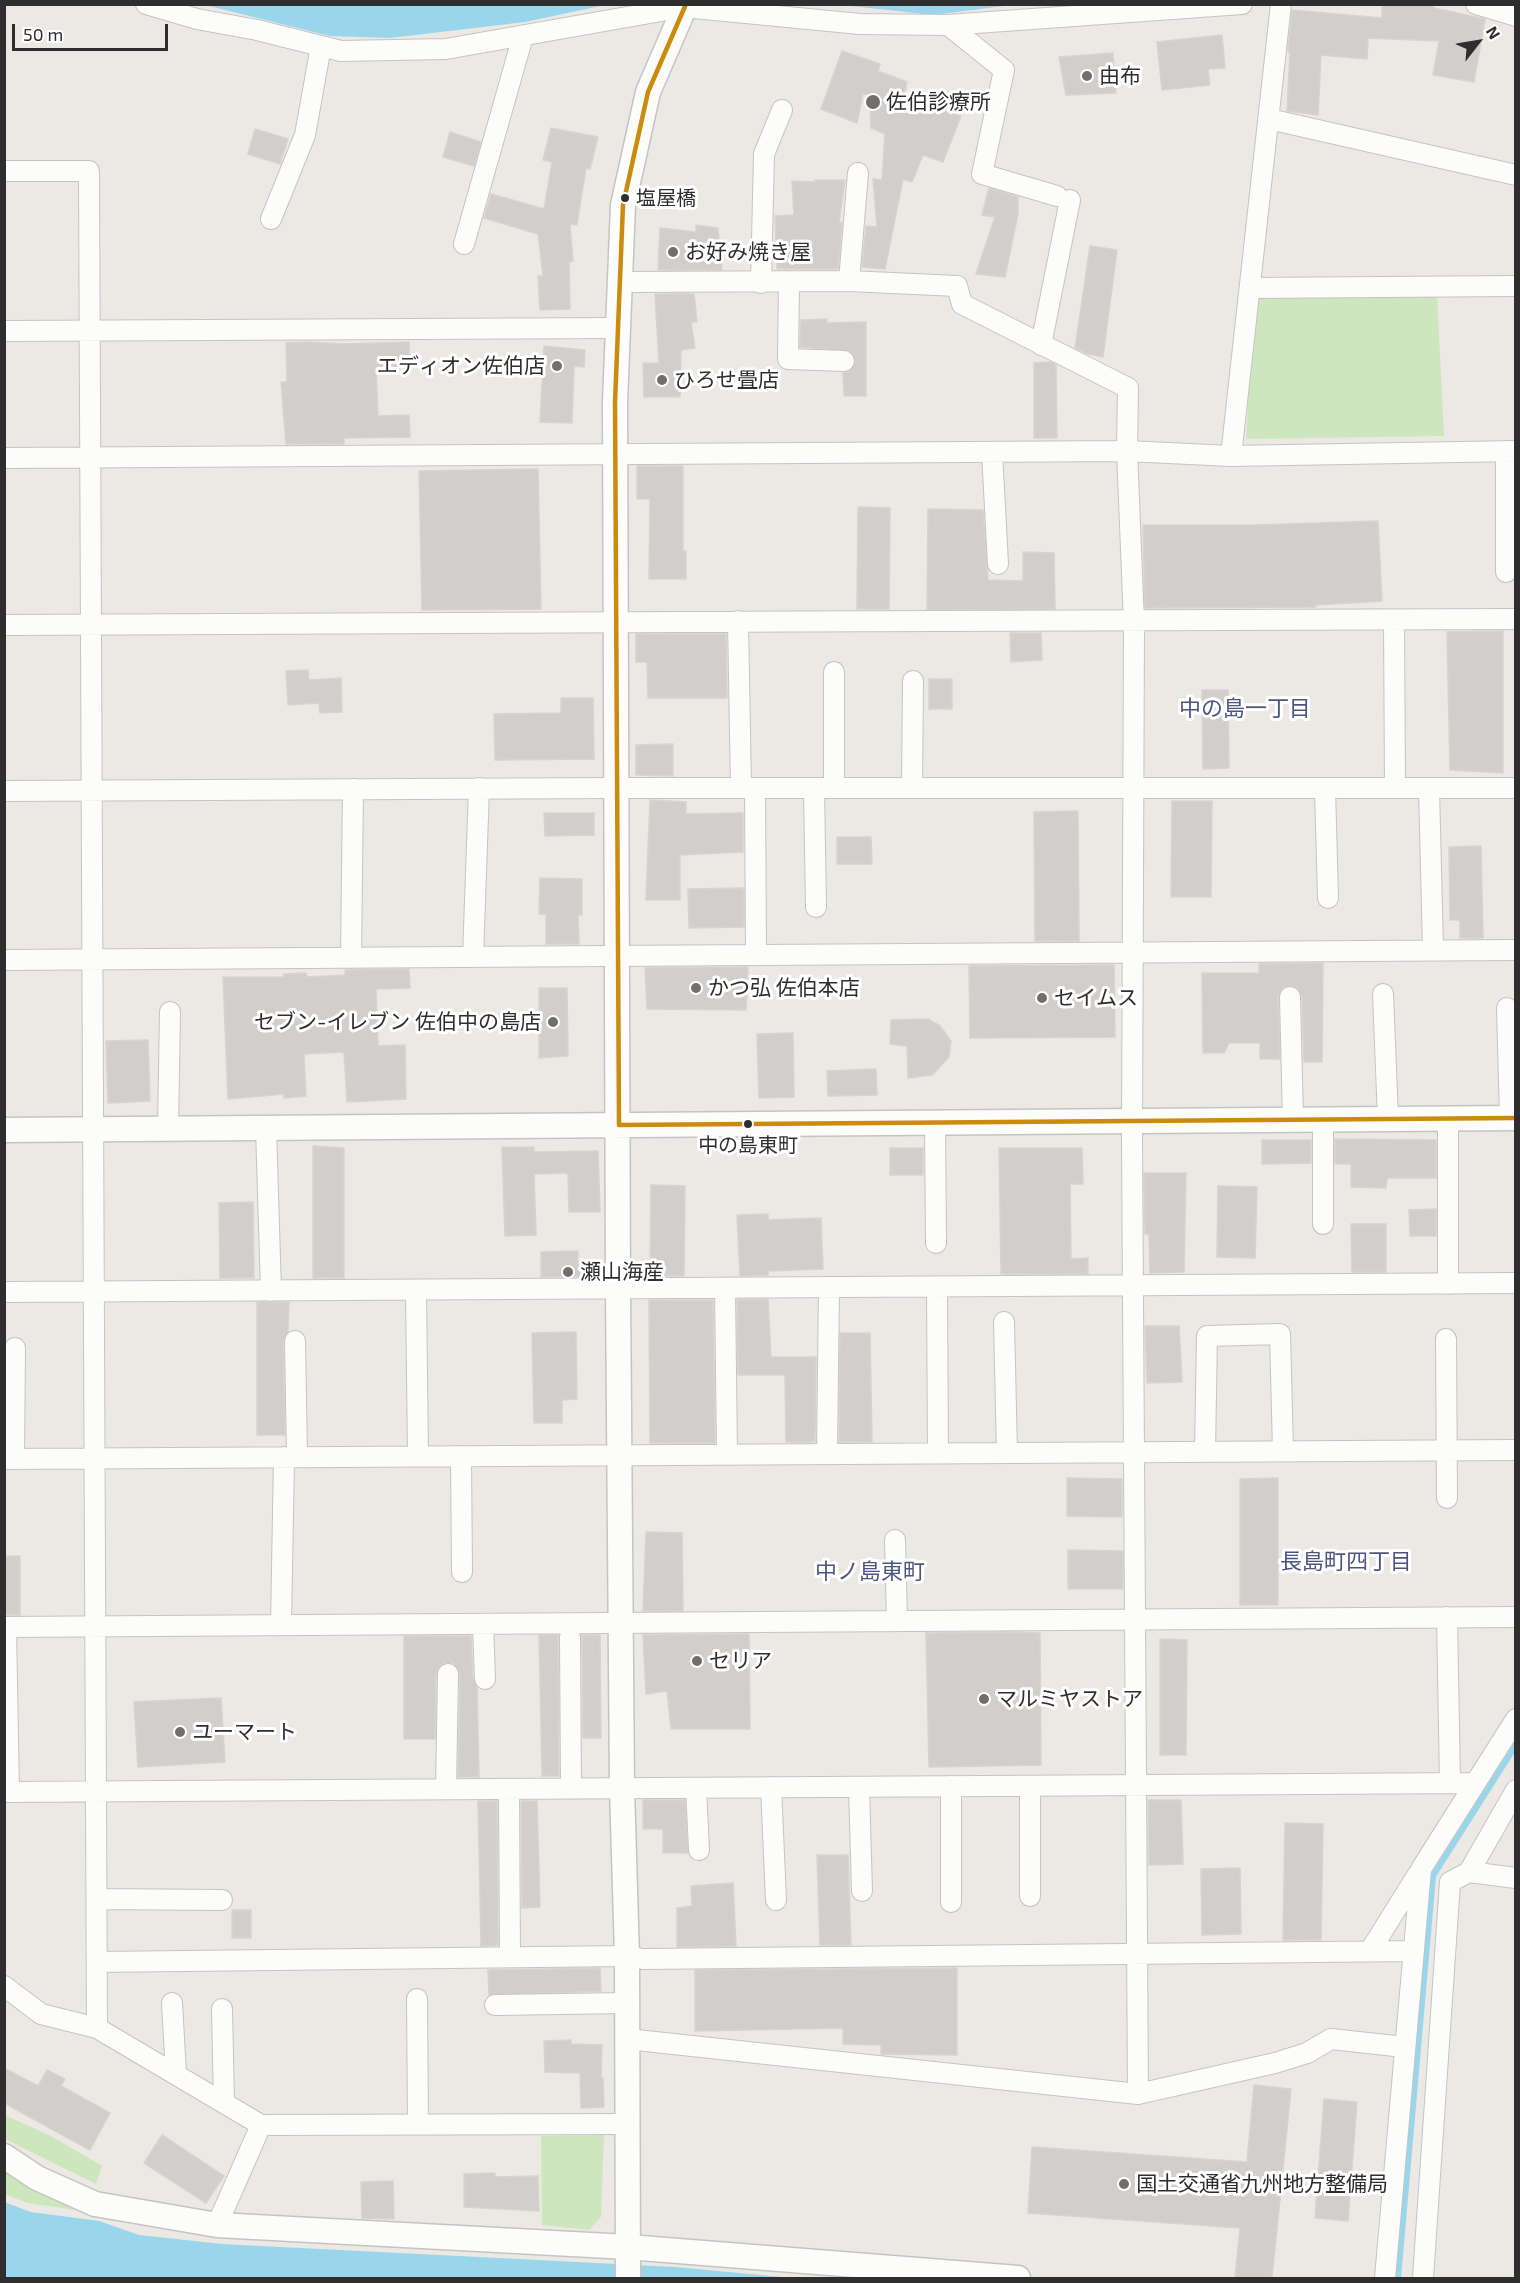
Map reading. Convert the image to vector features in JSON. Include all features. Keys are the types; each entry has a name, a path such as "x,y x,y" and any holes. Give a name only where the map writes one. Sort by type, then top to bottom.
{"street":[{"path":"146,4 197,19 257,30 341,51 446,50 685,6 860,24 948,25 1242,4"},
{"path":"1231,456 1281,4"},
{"path":"1476,4 1515,16"},
{"path":"628,2262 627,1956 622,1788 618,1290 615,454 617,328 623,205 636,140 648,92 685,6"},
{"path":"948,25 1004,70 982,174 1064,198 1041,345"},
{"path":"464,244 524,36"},
{"path":"272,219 305,135 321,46"},
{"path":"761,283 764,154 782,110"},
{"path":"1269,119 1515,175"},
{"path":"4,171 89,171 98,2028"},
{"path":"849,281 858,173"},
{"path":"620,282 849,281 957,286 962,304 1128,388 1127,451 1134,623 1132,1121 1138,1785 1138,2094"},
{"path":"789,282 788,359 844,361"},
{"path":"1250,288 1515,286"},
{"path":"4,331 617,328"},
{"path":"4,458 1127,451 1231,456 1511,451 1506,572"},
{"path":"992,452 998,564"},
{"path":"4,625 616,620 1134,623 1515,619"},
{"path":"1394,620 1395,788"},
{"path":"738,621 756,955"},
{"path":"816,907 834,672"},
{"path":"912,788 913,681"},
{"path":"473,957 479,788"},
{"path":"4,791 479,788 1515,788"},
{"path":"1325,788 1328,898"},
{"path":"1429,788 1433,950"},
{"path":"351,958 352,789"},
{"path":"4,960 1515,950"},
{"path":"1383,994 1388,1119"},
{"path":"1290,997 1293,1120"},
{"path":"4,1130 1513,1118 1508,1008"},
{"path":"168,1129 170,1012"},
{"path":"1448,1119 1448,1284"},
{"path":"1323,1120 1323,1224"},
{"path":"935,1123 936,1243"},
{"path":"266,1128 270,1290"},
{"path":"4,1292 1515,1283"},
{"path":"827,1454 829,1287"},
{"path":"937,1287 938,1453"},
{"path":"725,1288 727,1454"},
{"path":"416,1290 418,1456"},
{"path":"1004,1322 1007,1453"},
{"path":"1205,1452 1207,1336 1280,1334 1283,1451"},
{"path":"1446,1339 1447,1498"},
{"path":"281,1625 295,1341"},
{"path":"15,1348 9,1459 1515,1450"},
{"path":"461,1456 462,1572"},
{"path":"895,1540 897,1621"},
{"path":"1447,1617 1450,1783"},
{"path":"1475,1783 7,1792 5,1627 1515,1617"},
{"path":"483,1624 484,1679"},
{"path":"570,1637 571,1789"},
{"path":"446,1789 448,1674"},
{"path":"1370,1951 1515,1719"},
{"path":"951,1786 951,1902"},
{"path":"1030,1786 1030,1896"},
{"path":"771,1787 776,1900"},
{"path":"859,1787 862,1891"},
{"path":"696,1788 699,1850"},
{"path":"509,1789 510,1957"},
{"path":"1423,2278 1450,1882 1469,1872 1515,1790"},
{"path":"1384,2278 1421,1869"},
{"path":"1469,1872 1515,1878"},
{"path":"97,1899 222,1900"},
{"path":"97,1962 1413,1951"},
{"path":"4,1986 41,2014 98,2028 261,2125 627,2124"},
{"path":"417,1999 418,2124"},
{"path":"172,2003 176,2074"},
{"path":"495,2005 626,2003"},
{"path":"222,2009 224,2103"},
{"path":"627,2039 1138,2094 1275,2063 1307,2053 1331,2039 1404,2047"},
{"path":"217,2225 261,2125"},
{"path":"4,2156 37,2178 95,2204 217,2225 628,2262 1018,2278"}],"green space":[{"path":"1255,293 1437,293 1444,436 1246,439"},
{"path":"5,2115 51,2136 102,2166 96,2184 5,2139"},
{"path":"604,2135 601,2217 589,2230 542,2225 541,2136"},
{"path":"4,2168 96,2213 27,2203 5,2194"}],"water":[{"path":"205,5 605,5 525,22 390,38 330,36"},
{"path":"842,5 1012,5 933,15"},
{"path":"4,2202 31,2212 99,2221 139,2235 222,2244 675,2267 793,2278 5,2278"}],"building":[{"path":"1382,4 1434,4 1434,8 1485,19 1474,82 1433,75 1439,41 1368,38 1367,59 1321,55 1318,115 1287,111 1290,53 1288,52 1292,10 1382,18"},
{"path":"1222,35 1225,68 1208,69 1210,85 1162,90 1157,42"},
{"name":"佐伯診療所","path":"842,51 880,64 878,71 907,82 904,95 961,116 943,162 923,155 912,182 903,179 885,269 862,267 866,226 877,227 873,179 882,180 885,134 871,128 870,95 863,94 857,123 821,109"},
{"name":"由布","path":"1113,53 1116,93 1066,95 1059,57"},
{"path":"551,128 598,137 590,169 586,168 577,225 570,224 573,261 569,262 570,309 540,310 538,276 543,276 538,234 484,218 491,194 544,209 552,162 543,160"},
{"path":"255,129 288,139 280,164 248,154"},
{"path":"450,132 481,142 474,166 443,157"},
{"path":"815,180 845,180 839,222 842,223 838,269 777,269 775,216 794,215 792,181 815,182"},
{"path":"989,188 1018,197 1018,214 1005,277 976,274 995,217 982,215"},
{"path":"696,225 718,228 722,270 658,270 660,228 696,232"},
{"path":"1090,246 1117,250 1103,357 1075,348"},
{"path":"655,294 694,294 697,322 691,322 695,348 681,350 680,397 644,397 643,363 659,363"},
{"path":"827,319 827,323 866,322 866,396 844,396 843,373 850,371 856,362 851,351 800,347 801,320"},
{"path":"409,342 410,366 376,367 378,416 409,415 410,437 344,438 344,444 286,444 281,382 287,382 286,343 343,344"},
{"path":"544,346 585,350 584,367 574,366 572,423 540,422"},
{"path":"1051,362 1056,365 1057,438 1034,438 1034,363"},
{"path":"637,466 683,466 683,551 686,551 686,579 649,579 650,499 637,499"},
{"path":"538,469 541,609 422,610 419,471"},
{"path":"858,507 890,508 889,609 857,609"},
{"path":"928,509 983,510 988,580 1023,581 1023,552 1054,553 1055,609 927,610"},
{"path":"1378,521 1382,601 1316,605 1316,607 1145,608 1143,525 1257,525"},
{"path":"1503,631 1503,773 1450,770 1447,632"},
{"path":"1010,633 1041,633 1042,660 1011,662"},
{"path":"636,634 726,634 727,698 648,698 647,662 636,662"},
{"path":"308,670 309,680 341,678 342,712 320,713 319,703 288,705 286,671"},
{"path":"929,679 952,679 952,709 929,709"},
{"path":"1202,690 1228,690 1229,768 1203,769"},
{"path":"561,698 593,698 594,759 495,760 494,714 561,713"},
{"path":"673,744 673,776 636,775 636,745"},
{"path":"650,800 686,802 686,814 743,813 743,852 680,855 680,900 646,900"},
{"path":"1172,801 1212,801 1211,897 1171,897"},
{"path":"1078,811 1079,941 1035,941 1034,812"},
{"path":"544,813 594,813 594,835 545,836"},
{"path":"837,837 871,837 872,864 837,864"},
{"path":"1481,846 1483,938 1460,938 1460,920 1450,920 1449,847"},
{"path":"540,878 582,879 582,915 578,915 579,944 546,944 546,914 539,914"},
{"path":"744,888 744,927 689,928 688,889"},
{"path":"1323,963 1322,1062 1304,1062 1302,996 1296,987 1290,985 1283,987 1278,997 1280,1059 1260,1059 1260,1043 1229,1043 1224,1053 1203,1053 1202,973 1259,973 1259,964"},
{"name":"セイムス","path":"1114,965 1115,1037 970,1038 969,966"},
{"name":"かつ弘 佐伯本店","path":"748,967 746,1010 647,1009 645,968"},
{"path":"409,969 410,988 376,989 378,1046 405,1045 406,1099 347,1102 344,1052 304,1054 306,1096 284,1098 284,1094 228,1099 223,977 284,977 284,974 306,973 307,977 345,975 345,970"},
{"name":"セブン-イレブン 佐伯中の島店","path":"539,988 567,988 568,1056 539,1058"},
{"path":"928,1019 940,1026 951,1041 949,1057 932,1075 908,1078 907,1046 890,1044 891,1020"},
{"path":"793,1033 794,1097 759,1098 757,1034"},
{"path":"148,1040 150,1101 108,1103 106,1041"},
{"path":"876,1069 877,1095 828,1096 827,1071"},
{"path":"1335,1139 1436,1140 1436,1178 1387,1178 1386,1188 1351,1187 1351,1164 1335,1164"},
{"path":"1262,1140 1311,1140 1311,1163 1262,1164"},
{"path":"313,1146 344,1148 344,1278 313,1278"},
{"path":"502,1147 534,1147 534,1152 598,1151 600,1212 569,1212 568,1173 534,1174 536,1235 505,1236"},
{"path":"890,1148 923,1148 923,1175 890,1175"},
{"path":"999,1148 1082,1148 1083,1184 1070,1184 1071,1259 1088,1258 1088,1274 1001,1274"},
{"path":"1144,1173 1186,1173 1184,1272 1150,1273 1149,1234 1145,1234"},
{"path":"651,1185 685,1186 684,1276 650,1276"},
{"path":"1218,1186 1257,1187 1255,1258 1217,1257"},
{"path":"253,1202 254,1278 220,1278 219,1203"},
{"path":"1436,1209 1436,1236 1410,1236 1409,1210"},
{"path":"768,1214 768,1220 821,1218 823,1269 768,1271 768,1275 740,1276 737,1215"},
{"path":"1351,1224 1386,1224 1386,1272 1352,1272"},
{"name":"瀬山海産","path":"578,1251 578,1262 595,1262 595,1276 541,1277 541,1252"},
{"path":"768,1299 771,1357 816,1357 815,1442 786,1442 785,1375 738,1375 737,1300"},
{"path":"649,1300 713,1300 715,1443 650,1443"},
{"path":"257,1302 289,1302 288,1332 283,1341 285,1435 257,1435"},
{"path":"1145,1326 1179,1326 1182,1382 1147,1383"},
{"path":"576,1332 577,1399 562,1400 562,1423 534,1423 532,1333"},
{"path":"840,1333 870,1333 872,1442 839,1442"},
{"path":"1067,1478 1122,1479 1122,1517 1067,1516"},
{"path":"1278,1478 1278,1605 1240,1605 1240,1479"},
{"path":"646,1532 682,1533 683,1611 643,1611"},
{"path":"1068,1550 1123,1551 1123,1589 1068,1589"},
{"path":"4,1556 20,1556 20,1615 4,1615"},
{"name":"マルミヤストア","path":"926,1633 1040,1633 1041,1765 929,1767"},
{"name":"セリア","path":"749,1634 750,1729 671,1729 667,1691 646,1694 643,1635"},
{"path":"539,1635 558,1635 559,1776 542,1776"},
{"path":"582,1635 600,1635 601,1738 583,1738"},
{"path":"404,1636 471,1636 473,1679 477,1687 479,1777 458,1777 460,1674 454,1663 443,1663 436,1673 435,1739 404,1739"},
{"path":"1160,1639 1187,1640 1186,1755 1160,1755"},
{"name":"ユーマート","path":"221,1698 225,1762 138,1767 134,1702"},
{"path":"643,1800 685,1800 688,1853 663,1853 663,1829 643,1829"},
{"path":"1148,1800 1181,1800 1183,1864 1149,1865"},
{"path":"478,1801 497,1801 498,1945 481,1946"},
{"path":"521,1801 537,1801 540,1907 522,1908"},
{"path":"1285,1823 1323,1824 1321,1940 1283,1940"},
{"path":"817,1855 848,1855 851,1945 820,1945"},
{"path":"1240,1868 1241,1934 1202,1935 1201,1869"},
{"path":"733,1883 736,1946 677,1947 677,1908 692,1906 691,1886"},
{"path":"232,1910 251,1910 251,1938 232,1938"},
{"path":"600,1968 601,1991 489,1995 488,1970"},
{"path":"957,1968 957,2055 881,2054 881,2045 843,2044 843,2028 695,2031 695,1970"},
{"path":"571,2040 571,2044 602,2045 601,2078 603,2078 604,2107 581,2108 580,2073 545,2072 544,2041"},
{"path":"4,2068 38,2086 47,2070 65,2079 61,2086 110,2113 90,2150 4,2103"},
{"path":"1254,2085 1291,2089 1272,2278 1235,2278 1240,2228 1028,2213 1032,2147 1247,2162"},
{"path":"1324,2099 1357,2102 1348,2221 1315,2218"},
{"path":"162,2135 224,2176 206,2203 144,2163"},
{"path":"495,2173 495,2177 538,2176 539,2211 464,2207 464,2174"},
{"path":"393,2181 394,2219 362,2218 361,2182"}],"waterway":[{"path":"1398,2278 1433,1876 1516,1745"}],"transit line":[{"path":"619,1125 615,402 623,205 648,92 686,4"},
{"path":"619,1125 1516,1118"}],"place":[{"name":"由布","path":"1087,76"},
{"name":"佐伯診療所","path":"873,102"},
{"name":"塩屋橋","path":"625,198"},
{"name":"お好み焼き屋","path":"673,252"},
{"name":"エディオン佐伯店","path":"557,366"},
{"name":"ひろせ畳店","path":"662,380"},
{"name":"かつ弘 佐伯本店","path":"696,988"},
{"name":"セイムス","path":"1042,998"},
{"name":"セブン-イレブン 佐伯中の島店","path":"553,1022"},
{"name":"中の島東町","path":"748,1124"},
{"name":"瀬山海産","path":"568,1272"},
{"name":"セリア","path":"697,1661"},
{"name":"マルミヤストア","path":"984,1699"},
{"name":"ユーマート","path":"180,1732"},
{"name":"国土交通省九州地方整備局","path":"1124,2184"}],"district":[{"name":"中の島一丁目","path":"1245,709"},
{"name":"長島町四丁目","path":"1346,1562"},
{"name":"中ノ島東町","path":"870,1572"}]}
